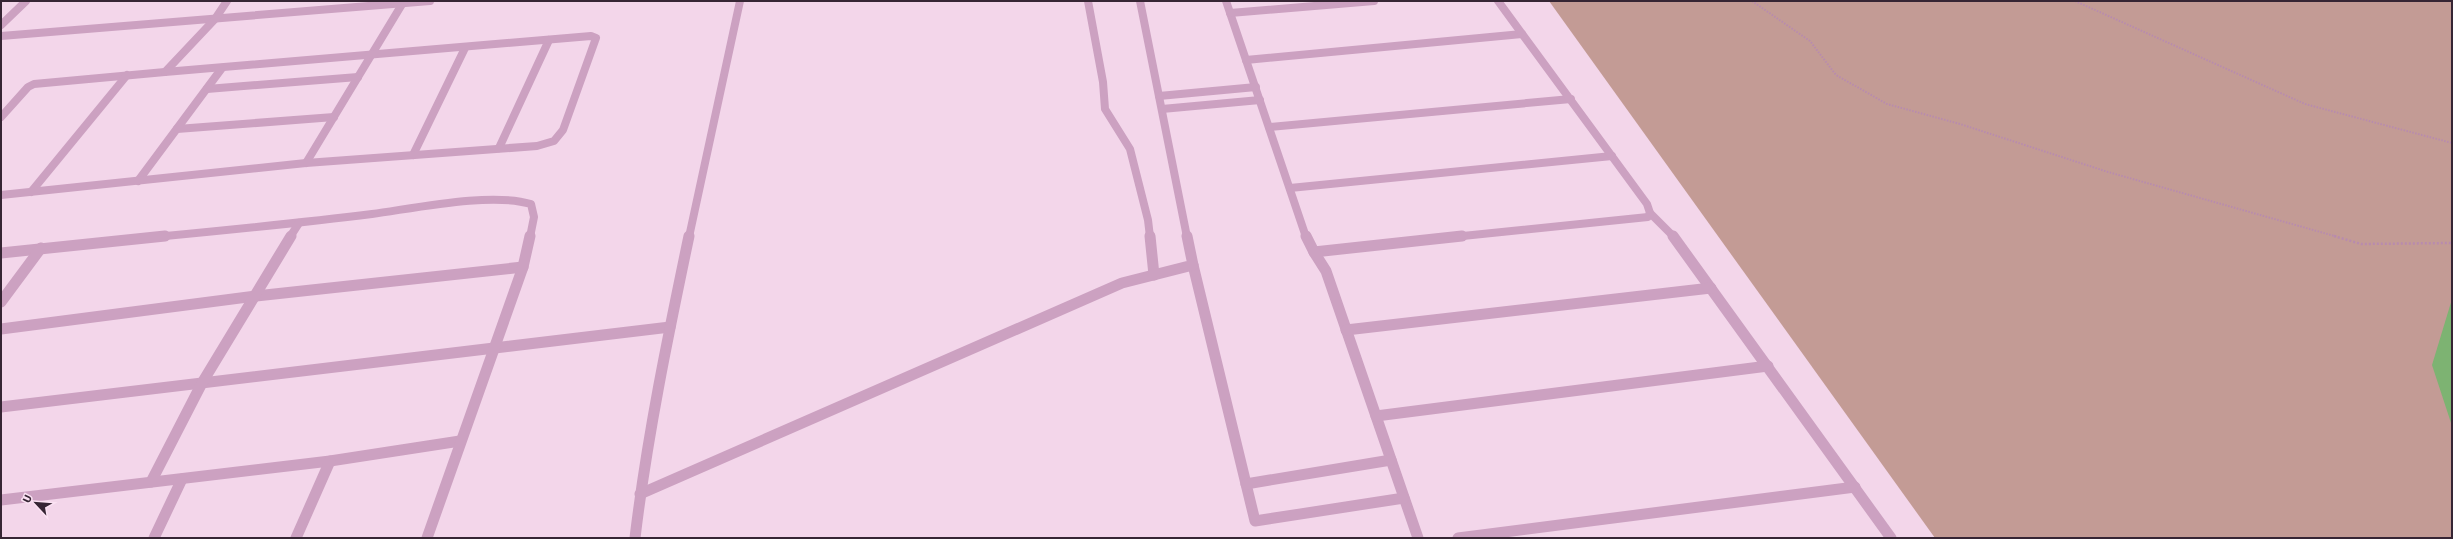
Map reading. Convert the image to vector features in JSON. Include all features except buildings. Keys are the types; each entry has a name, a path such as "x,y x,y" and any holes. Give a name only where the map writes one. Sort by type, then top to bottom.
{"street":[{"path":"1,25 26,1"},
{"path":"165,72 215,19 228,1"},
{"path":"1,36 430,1"},
{"path":"635,538 640,494 670,327 740,1"},
{"path":"1088,1 1103,82 1104,109 1130,149 1148,220 1154,275"},
{"path":"1140,1 1193,265 1255,521 1404,498"},
{"path":"1226,1 1290,188 1314,252 1326,271 1418,538"},
{"path":"1230,13 1374,1"},
{"path":"1498,1 1647,204 1650,213 1675,238 1891,538"},
{"path":"306,163 403,2"},
{"path":"1246,60 1522,34"},
{"path":"1,117 28,87 34,84 591,36 596,38 563,130 554,141 538,146 306,163 1,195"},
{"path":"500,148 549,40"},
{"path":"413,155 465,48"},
{"path":"138,181 222,68"},
{"path":"31,192 127,75"},
{"path":"207,89 358,77"},
{"path":"1159,96 1256,87"},
{"path":"1162,110 1260,100"},
{"path":"1269,127 1571,100"},
{"path":"177,129 334,117"},
{"path":"1290,188 1612,156"},
{"path":"1,253 299,223 482,200 515,199 531,204 534,217 523,267 460,441 427,538"},
{"path":"1314,252 1638,219 1648,217 1650,213"},
{"path":"151,482 202,383 299,223"},
{"path":"1,302 41,248"},
{"path":"640,494 1122,283 1193,265"},
{"path":"1,328 256,296 523,267"},
{"path":"1346,330 1711,288"},
{"path":"1,407 670,327"},
{"path":"1376,416 1768,366"},
{"path":"1,500 330,461 460,441"},
{"path":"1246,484 1391,460"},
{"path":"296,538 330,461"},
{"path":"154,538 182,479"},
{"path":"1458,538 1855,487"}],"path":[{"path":"1752,1 1773,14 1810,41 1836,75 1887,104 1960,124 2108,172 2361,244 2452,243"},
{"path":"2075,1 2305,104 2452,143"}],"shaded area":[{"path":"1549,1 2452,1 2452,538 1935,538"},
{"path":"2452,299 2452,426 2432,365"}]}
